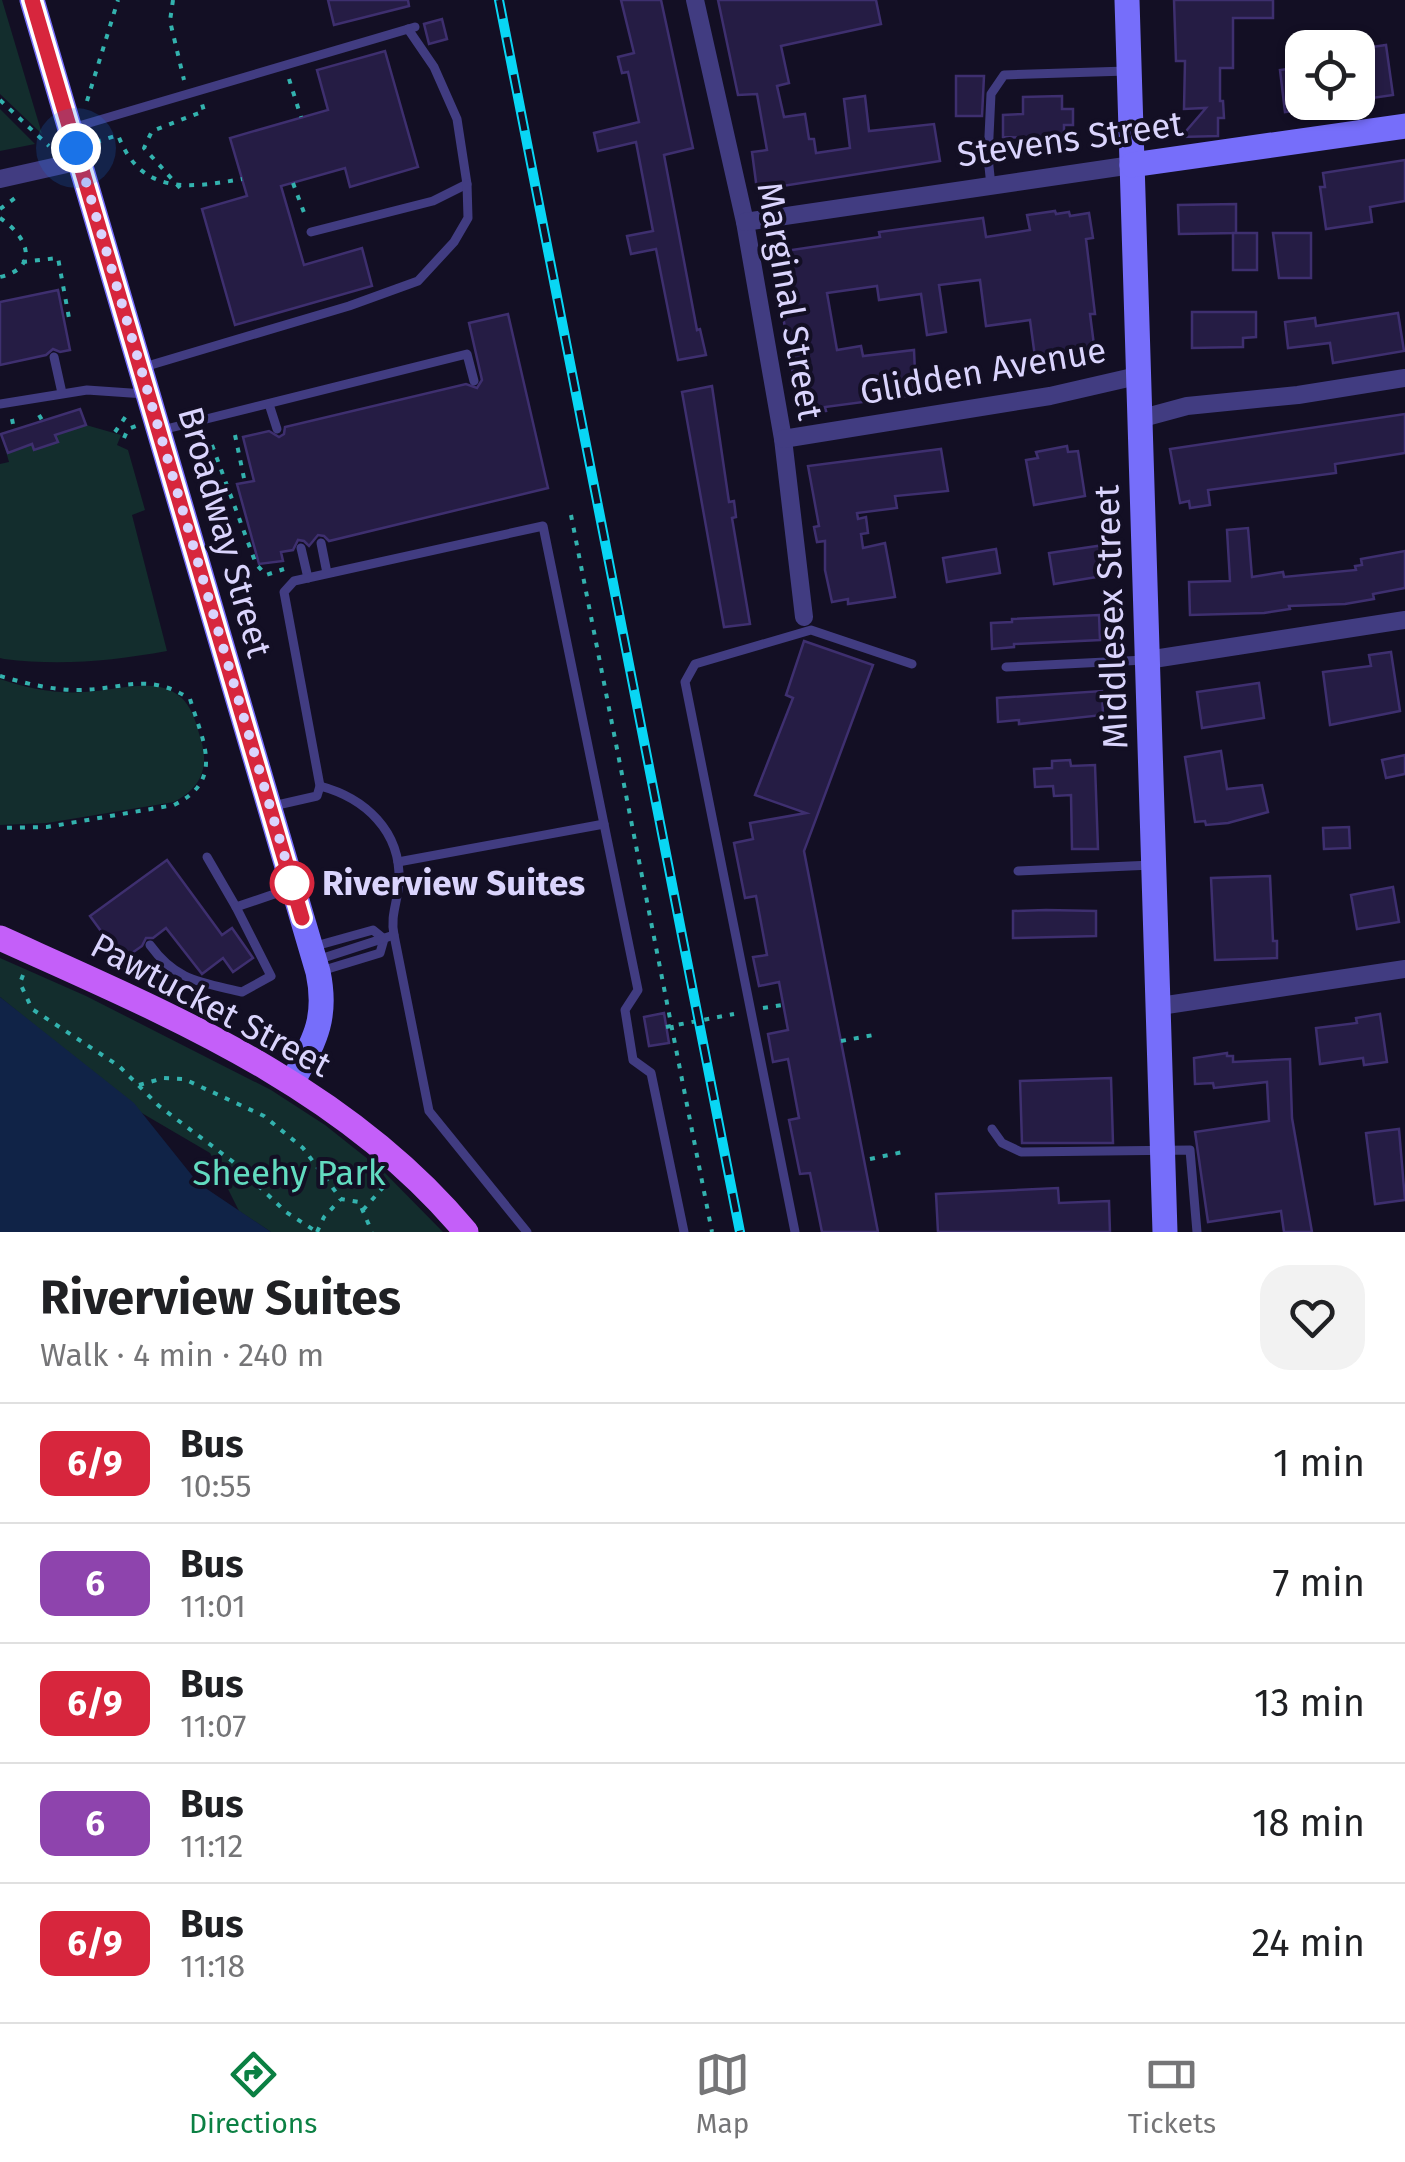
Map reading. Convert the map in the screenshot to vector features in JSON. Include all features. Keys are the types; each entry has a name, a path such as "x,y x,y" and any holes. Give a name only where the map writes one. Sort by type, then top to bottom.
{"main road":[{"name":"Broadway Street","path":"32,0 141,368 140,404 271,807 322,989 321,1021 292,1081"},
{"name":"Middlesex Street","path":"1127,0 1165,1232"},
{"name":"Stevens Street","path":"1132,164 1405,126"},
{"name":"Pawtucket Street","path":"0,938 220,1042 292,1081 334,1110 402,1167 466,1232"}],"street":[{"name":"Marginal Street","path":"695,0 745,222 782,440 804,616"},
{"path":"0,178 76,145"},
{"name":"Stevens Street","path":"745,222 1132,164"},
{"name":"Glidden Avenue","path":"782,440 1050,396 1137,376"},
{"path":"1139,419 1187,406 1298,395 1405,378"},
{"path":"1147,660 1405,620"},
{"path":"1160,1006 1405,968"}],"lane":[{"path":"76,145 193,93 412,28 457,120 468,218 454,242 418,281 349,306 141,368"},
{"path":"991,186 990,94 1004,75 1130,71"},
{"path":"310,232 433,201 467,184"},
{"path":"148,428 270,404 467,354 474,381"},
{"path":"54,357 62,393"},
{"path":"0,404 87,390 140,404"},
{"path":"270,404 277,429"},
{"path":"271,807 317,796 320,786 284,592 294,580 544,526 638,990 625,1010 632,1060 651,1073 684,1232"},
{"path":"321,543 327,573"},
{"path":"301,548 308,578"},
{"path":"795,1232 686,682 694,664 811,630 912,664"},
{"path":"1006,666 1147,660"},
{"path":"320,786 340,792 375,816 393,845 399,880 389,937 429,1111 528,1232"},
{"path":"398,862 604,824"},
{"path":"150,944 168,968 202,982 242,992 271,976 207,857"},
{"path":"1018,871 1154,865"},
{"path":"236,907 294,888"},
{"path":"315,960 373,930 389,937"},
{"path":"315,960 380,953 389,937"},
{"path":"992,1129 1002,1143 1021,1152 1190,1150 1196,1232"}],"path":[{"path":"86,106 118,0"},
{"path":"173,0 170,21 193,93 204,111 152,130 144,148 180,188"},
{"path":"284,66 301,117"},
{"path":"0,100 49,146"},
{"path":"76,145 118,136 149,175 180,188 242,179"},
{"path":"294,182 310,232"},
{"path":"0,208 18,195"},
{"path":"0,218 26,244 22,262 10,274 0,276"},
{"path":"22,262 58,258 69,318 64,320"},
{"path":"115,432 140,404"},
{"path":"12,419 14,429"},
{"path":"124,438 128,429 148,428"},
{"path":"235,435 246,483"},
{"path":"212,445 256,564 268,574"},
{"path":"571,515 712,1232"},
{"path":"266,563 268,574"},
{"path":"268,574 286,567"},
{"path":"0,676 30,685 78,690 159,683 190,699 208,756 204,779 190,797 174,805 47,826 0,828"},
{"path":"32,952 20,983 32,1009 119,1066 160,1106 232,1161 286,1212 317,1232 324,1217 341,1199"},
{"path":"670,1028 783,1005"},
{"path":"841,1041 879,1034"},
{"path":"139,1085 164,1078 184,1079 264,1116 303,1148 341,1199 359,1202 372,1232"},
{"path":"870,1159 902,1152"},
{"path":"363,1210 402,1167"}],"green space":[{"path":"2,0 42,134 0,94"},
{"path":"0,109 35,144 0,151"},
{"path":"80,409 86,425 121,435 117,445 128,450 145,510 132,515 167,651 86,661 0,658 0,464 9,462 1,434"},
{"path":"0,679 63,692 149,686 177,694 188,706 203,746 199,780 174,802 47,823 0,825"},
{"name":"Sheehy Park","path":"0,958 86,996 271,1090 325,1125 383,1171 443,1232 271,1232 239,1211 210,1153 140,1112 0,997"}],"water":[{"path":"0,997 134,1103 198,1183 271,1232 0,1232"}],"building":[{"path":"328,0 408,0 409,6 334,25"},
{"path":"621,0 661,0 693,148 664,155 697,330 700,329 706,355 678,360 656,249 631,254 627,236 653,231 636,142 598,151 594,133 639,122 628,72 622,73 618,57 634,53"},
{"path":"718,0 876,0 881,24 781,46 789,83 777,86 784,117 805,114 816,153 850,148 844,99 865,96 869,131 934,124 940,161 757,190 752,152 767,150 757,94 738,95"},
{"path":"1174,0 1273,0 1273,18 1233,18 1233,68 1220,68 1224,118 1218,118 1218,136 1181,137 1206,108 1184,109 1185,61 1176,61"},
{"path":"442,19 447,39 429,44 424,24"},
{"path":"1386,45 1393,95 1375,98 1375,47"},
{"path":"385,51 418,167 350,187 345,168 281,186 304,265 362,248 372,286 235,325 202,209 247,196 230,138 328,110 317,70"},
{"path":"1285,69 1285,112 1280,70"},
{"path":"956,76 984,76 982,116 956,116"},
{"path":"1062,96 1062,109 1073,109 1073,125 1064,125 1064,139 1003,137 1003,115 1023,114 1023,97"},
{"path":"1405,160 1405,201 1370,207 1372,222 1326,229 1320,187 1325,187 1323,173"},
{"path":"1236,204 1236,233 1179,234 1178,205"},
{"path":"1069,212 1070,216 1089,213 1093,238 1086,239 1095,314 1090,314 1095,353 1087,354 1088,361 1037,372 1030,320 986,326 980,280 939,285 946,332 927,335 921,294 879,300 877,286 827,293 837,350 861,346 863,356 914,350 916,395 800,414 780,299 778,252 880,237 879,232 983,218 986,237 1030,230 1027,215"},
{"path":"1233,233 1257,233 1257,270 1233,270"},
{"path":"1273,233 1311,233 1311,278 1279,278"},
{"path":"58,290 70,350 53,349 46,355 0,365 0,302"},
{"path":"1192,312 1256,312 1256,337 1243,338 1243,347 1192,348"},
{"path":"1398,313 1404,351 1333,363 1330,343 1288,348 1285,322 1315,318 1316,326"},
{"path":"508,314 548,488 329,541 318,535 309,546 298,540 293,550 281,552 283,561 259,564 237,484 254,481 243,437 269,431 279,437 285,427 466,384 477,388 482,380 469,323"},
{"path":"712,386 729,502 734,501 736,517 732,518 750,624 724,627 682,392"},
{"path":"80,409 86,425 55,435 58,442 34,450 32,444 8,453 1,434"},
{"path":"1405,414 1405,453 1335,464 1336,473 1208,490 1210,505 1190,508 1189,501 1180,503 1170,449"},
{"path":"1067,446 1068,452 1078,451 1085,496 1034,505 1026,460 1038,458 1036,452"},
{"path":"941,449 948,491 895,496 897,508 857,513 858,519 866,517 868,533 861,534 863,548 885,543 895,597 848,604 848,599 832,602 825,570 825,541 817,542 814,527 819,526 808,466"},
{"path":"1248,528 1252,577 1356,570 1355,566 1362,565 1361,559 1405,551 1405,588 1345,604 1289,606 1290,609 1264,613 1190,615 1189,582 1230,581 1227,530"},
{"path":"1104,545 1109,575 1054,584 1049,553"},
{"path":"996,549 1000,573 947,582 943,558"},
{"path":"1099,615 1100,640 1014,644 992,649 991,623"},
{"path":"804,641 873,665 804,851 878,1232 822,1232 810,1173 800,1174 789,1120 799,1118 788,1059 773,1062 768,1034 788,1030 779,982 759,986 753,957 767,955 756,896 745,898 734,843 753,839 750,823 806,813 755,795 793,698 786,695"},
{"path":"1391,652 1400,711 1330,725 1323,672 1371,666 1369,655"},
{"path":"1259,683 1264,718 1202,728 1197,692"},
{"path":"1102,691 1103,715 1019,724 1019,720 998,722 997,698"},
{"path":"1221,751 1227,789 1262,785 1268,812 1228,823 1195,822 1185,757"},
{"path":"1405,755 1405,774 1386,778 1382,760"},
{"path":"1070,760 1071,766 1095,765 1098,849 1072,849 1071,795 1054,796 1053,786 1035,787 1034,769 1052,768 1052,761"},
{"path":"1349,827 1350,848 1324,849 1323,828"},
{"path":"167,860 222,935 232,928 253,958 233,972 223,958 202,974 166,928 153,938 146,938 142,946 122,960 90,916"},
{"path":"1270,876 1277,958 1215,960 1211,878"},
{"path":"1393,887 1399,922 1357,929 1351,895"},
{"path":"1013,911 1096,911 1096,936 1013,938"},
{"path":"664,1013 669,1043 649,1046 644,1017"},
{"path":"1380,1014 1387,1062 1364,1065 1363,1058 1320,1064 1316,1028 1357,1023 1356,1018"},
{"path":"1227,1053 1233,1056 1233,1062 1290,1059 1292,1118 1312,1232 1284,1232 1281,1211 1208,1222 1195,1132 1269,1121 1267,1082 1214,1088 1213,1083 1195,1084 1194,1058"},
{"path":"1111,1078 1113,1143 1022,1143 1020,1081"},
{"path":"1399,1129 1405,1200 1375,1204 1366,1133"},
{"path":"1058,1188 1059,1203 1109,1201 1110,1232 938,1232 936,1194"}],"railway":[{"path":"499,0 740,1232"}],"bus line":[{"name":"6/9","path":"32,0 302,918"}],"place":[{"name":"Riverview Suites","path":"292,883"}],"route":[{"path":"76,148 294,888 292,883"}]}
